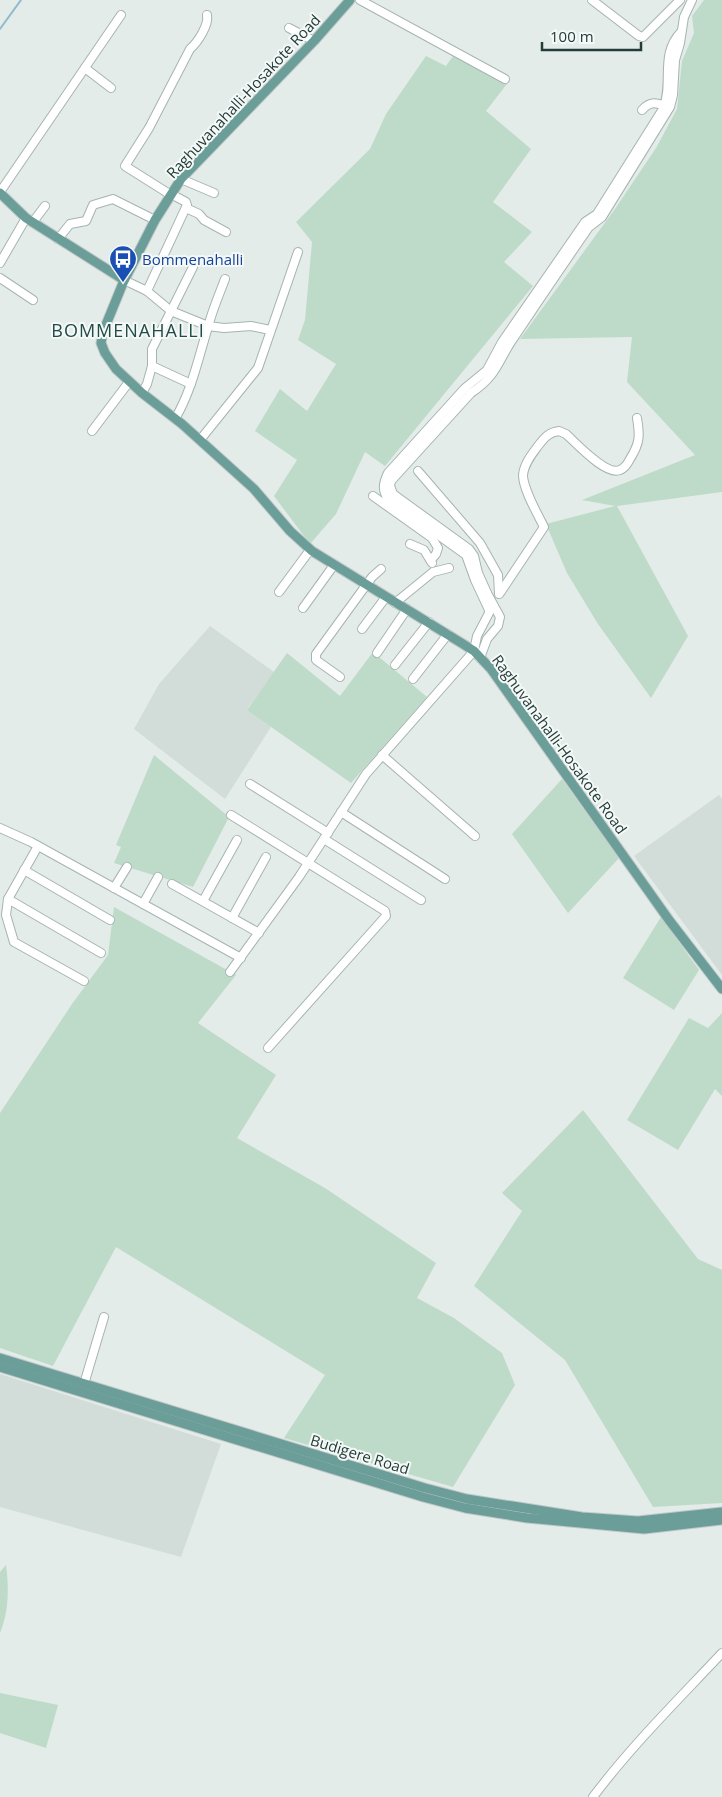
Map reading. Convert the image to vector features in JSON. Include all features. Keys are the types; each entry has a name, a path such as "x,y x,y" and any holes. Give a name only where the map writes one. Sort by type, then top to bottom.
{"main road":[{"name":"Raghuvanahalli-Hosakote Road","path":"350,0 314,41 181,180 171,194 155,220 124,280 102,332 102,343 105,353 116,369 129,382 200,440 254,489 290,531 310,550 429,622 477,654 491,669 669,920 722,989"},
{"path":"0,192 29,220 124,280"},
{"name":"Budigere Road","path":"0,1358 58,1381 423,1497 465,1508 536,1519 644,1529 722,1520"},
{"name":"Budigere Road","path":"0,1368 58,1381 84,1384 425,1488 467,1499 582,1517 638,1521 722,1512"}],"street":[{"path":"360,0 505,80"},
{"path":"592,0 639,36 643,37 678,2 687,9"},
{"path":"230,972 308,863 366,774 477,654 498,626 500,620 491,606 472,552 400,501 387,489 391,481 468,390 482,386 493,375 507,347 550,278 589,227 600,219 606,211 673,95 675,60 687,9 692,0"},
{"path":"0,192 121,15"},
{"path":"147,291 186,208 186,202 125,166 149,128 190,49 198,40 208,20 207,15"},
{"path":"289,28 314,41"},
{"path":"85,68 111,88"},
{"path":"642,110 651,103 667,106"},
{"path":"181,180 214,193"},
{"path":"59,238 70,224 86,221 93,205 113,199 155,220"},
{"path":"0,263 29,220 45,206"},
{"path":"186,208 199,214 204,220 226,232"},
{"path":"200,440 258,368 298,252"},
{"path":"142,393 147,384 152,366 152,349 193,268"},
{"path":"0,278 33,300"},
{"path":"175,419 185,401 208,326 225,279"},
{"path":"124,280 147,291 171,311 208,326 224,328 251,326 270,330"},
{"path":"152,366 191,384"},
{"path":"92,431 129,382"},
{"path":"477,654 477,636 491,606 544,526 524,484 523,474 528,460 548,434 559,431 566,434 599,464 613,471 620,470 626,465 638,447 640,434 636,418"},
{"path":"418,471 480,543 498,575 500,593"},
{"path":"373,496 432,538 438,548 431,560"},
{"path":"410,544 424,550 431,560 433,572"},
{"path":"279,592 310,550"},
{"path":"303,608 334,565"},
{"path":"396,603 433,572 449,568"},
{"path":"340,678 316,660 315,656 372,577 381,569"},
{"path":"362,629 386,597"},
{"path":"377,653 407,609"},
{"path":"395,665 429,622"},
{"path":"413,680 448,634"},
{"path":"382,755 476,836"},
{"path":"250,784 421,900"},
{"path":"341,812 445,879"},
{"path":"231,815 385,911 386,916 268,1048"},
{"path":"0,828 38,846 240,958"},
{"path":"203,901 237,840"},
{"path":"38,846 8,898 6,915 14,942 84,981"},
{"path":"232,918 266,857"},
{"path":"114,888 127,867"},
{"path":"24,870 110,920"},
{"path":"143,904 158,877"},
{"path":"172,884 259,933"},
{"path":"8,898 101,953"},
{"path":"84,1384 104,1317"},
{"path":"593,1797 651,1727 722,1653"}],"shaded area":[{"path":"210,626 274,672 247,709 271,727 225,799 134,729 159,684"},
{"path":"719,795 722,799 722,975 634,856"},
{"path":"0,1374 221,1444 181,1557 0,1507"}],"green space":[{"path":"704,0 722,0 722,492 617,506 688,636 651,698 598,624 567,573 546,524 615,506 582,500 695,455 627,382 632,337 520,339 615,209 656,148 677,109 682,61 694,33 692,16"},
{"path":"458,49 510,80 486,111 531,149 493,202 532,232 504,262 533,286 385,466 365,452 336,514 310,544 274,496 297,460 255,431 280,389 307,411 336,364 298,340 305,320 312,242 296,222 370,149 386,114 426,56 446,66"},
{"path":"373,652 427,697 351,783 247,710 287,653 340,696"},
{"path":"154,755 229,817 193,887 114,863 121,847 116,845"},
{"path":"562,779 619,858 568,913 512,834"},
{"path":"114,907 236,975 198,1023 276,1075 237,1138 325,1188 436,1263 417,1298 454,1318 502,1353 515,1385 453,1487 284,1438 325,1375 116,1247 53,1366 0,1348 0,1113 72,1004 108,955"},
{"path":"661,917 699,970 674,1010 623,978"},
{"path":"722,1013 722,1096 715,1089 678,1150 627,1120 689,1018 708,1028"},
{"path":"583,1110 698,1259 722,1270 722,1503 653,1507 565,1360 474,1286 522,1211 502,1193"},
{"path":"6,1565 8,1599 0,1633 0,1572"},
{"path":"0,1693 58,1705 46,1748 0,1733"}],"waterway":[{"path":"0,29 21,0"}],"place":[{"name":"Bommenahalli","path":"123,283"}],"district":[{"name":"BOMMENAHALLI","path":"128,330"}]}
